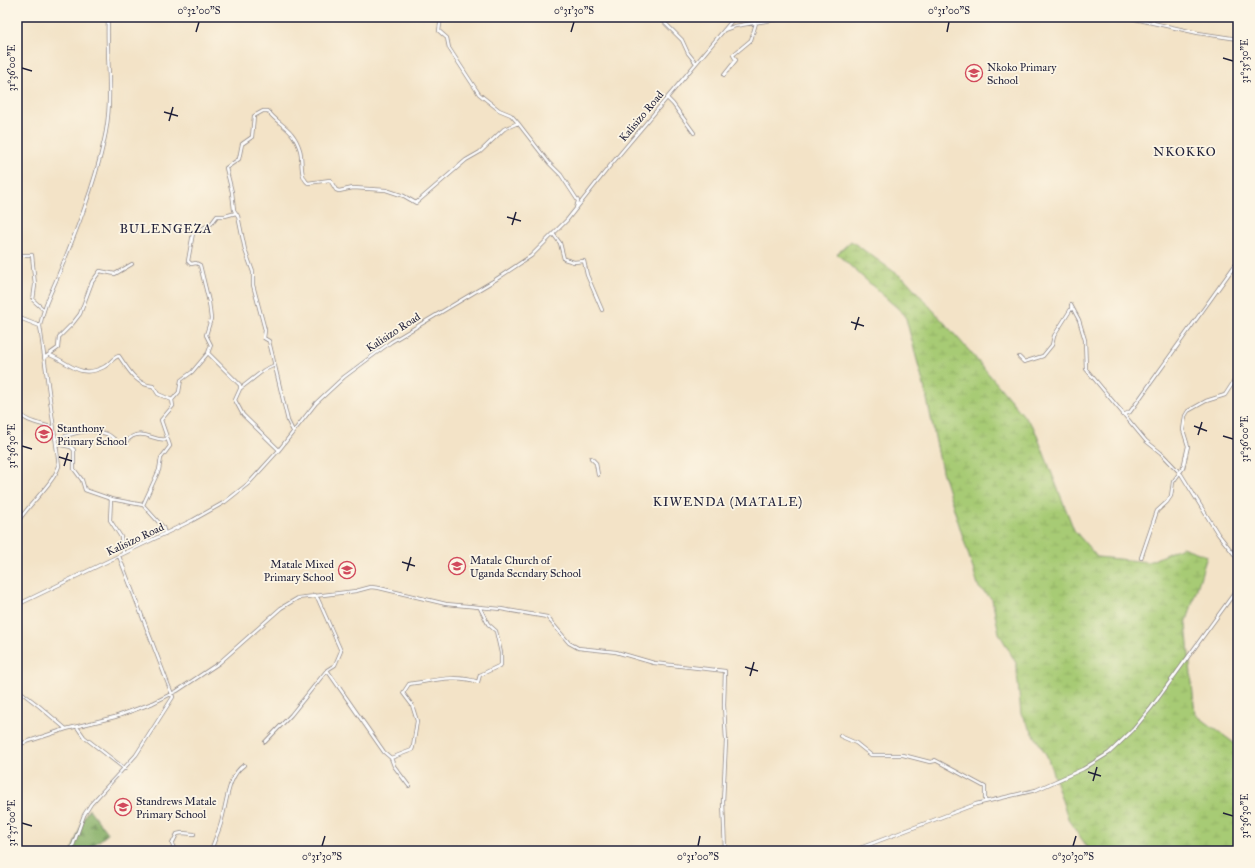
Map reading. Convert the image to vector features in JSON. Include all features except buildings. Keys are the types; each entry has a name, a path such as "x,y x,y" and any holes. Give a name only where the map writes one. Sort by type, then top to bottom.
{"street":[{"path":"17,523 21,514 58,470 59,463 40,326 43,309 78,225 104,141 109,110 110,85 108,17"},
{"path":"441,17 439,31 448,38 449,48 479,94 499,110 511,115 549,163 562,175 578,201 575,210"},
{"name":"Kalisizo Road","path":"17,605 165,534 208,512 230,498 249,483 279,450 293,431 325,394 360,364 396,339 519,265 554,235 734,17"},
{"path":"723,30 735,26 790,17"},
{"path":"1126,17 1198,33 1238,39"},
{"path":"665,23 682,40 688,53 696,63"},
{"path":"730,23 735,26"},
{"path":"724,75 736,60 733,55 750,40 756,23"},
{"path":"667,98 694,133"},
{"path":"293,431 288,422 269,341 264,338 265,330 253,284 253,272 246,254 226,167 238,159 242,144 250,139 253,134 253,118 263,110 268,111 293,135 300,150 303,176 308,183 330,180 339,192 353,188 386,190 404,196 416,203 466,160 480,152 504,129 518,123"},
{"path":"172,400 179,392 181,380 192,372 208,353 211,345 206,335 211,320 209,302 200,265 196,263 191,264 188,260 193,232 211,224 217,216 225,216 236,213"},
{"path":"554,235 560,243 564,259 574,262 584,261 587,275 602,310"},
{"path":"17,255 32,255 35,285 33,300 43,309"},
{"path":"1124,415 1130,412 1238,262"},
{"path":"44,358 58,348 59,337 80,314 85,298 99,273 115,274 132,264"},
{"path":"1019,357 1024,362 1043,356 1052,345 1054,336 1071,309 1071,305 1079,320 1085,340 1086,369 1124,415 1178,473 1218,534 1238,559"},
{"path":"17,318 40,326"},
{"path":"208,353 236,379 240,388"},
{"path":"50,355 79,371 87,373 104,367 119,356 137,380 146,386 153,386 158,394 172,400"},
{"path":"275,365 264,370 240,388 235,400 243,415 279,450"},
{"path":"1141,558 1157,512 1171,496 1173,482 1183,468 1188,446 1183,430 1185,416 1188,411 1206,401 1225,395 1238,375"},
{"path":"143,505 159,470 161,458 169,448 170,444 161,420 173,406 172,400"},
{"path":"17,410 22,416 33,422 54,428"},
{"path":"55,439 71,433 87,430 107,434 120,443 127,442 137,434 147,435 161,441 167,439"},
{"path":"56,444 71,447 74,450 74,470 84,484 85,490 111,499 143,505 163,527 165,534"},
{"path":"591,458 596,462 598,475"},
{"path":"111,499 110,520 121,536 123,553"},
{"path":"71,851 84,815 91,804 125,769 146,743 173,699 119,556"},
{"path":"17,745 66,729 115,717 153,703 172,694 219,663 281,608 298,598 356,591 371,587 446,604 501,609 547,617 569,643 578,648 616,652 654,663 725,671 724,705 726,741 723,802 725,851"},
{"path":"852,851 985,801 1042,788 1084,769 1114,749 1151,708 1238,588"},
{"path":"265,742 291,714 327,670 334,664 341,651 318,599 314,595"},
{"path":"1235,605 1238,611"},
{"path":"390,758 412,750 413,747 417,721 412,705 403,693 409,684 438,679 467,678 478,682 480,675 501,665 502,652 496,631 488,624 479,608"},
{"path":"327,670 409,786"},
{"path":"17,689 40,706 66,729"},
{"path":"77,727 84,737 125,769"},
{"path":"840,736 856,743 872,755 903,755 930,762 935,760 985,787 985,801"},
{"path":"211,851 222,820 225,803 233,779 237,771 244,765"},
{"path":"174,851 172,844 177,834 194,834"},
{"path":"542,851 580,851"}],"green space":[{"path":"851,241 907,281 972,354 1034,428 1074,530 1097,557 1149,562 1182,547 1207,556 1186,624 1195,714 1238,746 1238,851 1090,851 1069,821 1047,756 1021,714 1016,663 999,633 992,599 979,588 942,471 926,394 905,315 837,254"},
{"path":"89,809 108,834 86,851 72,851 85,815"}],"place":[{"name":"Nkoko Primary School","path":"974,73"},
{"name":"Stanthony Primary School","path":"44,434"},
{"name":"Matale Church of Uganda Secndary School","path":"457,566"},
{"name":"Matale Mixed Primary School","path":"347,570"},
{"name":"Standrews Matale Primary School","path":"123,807"}],"district":[{"name":"NKOKKO","path":"1185,151"},
{"name":"BULENGEZA","path":"166,228"},
{"name":"KIWENDA (MATALE)","path":"728,501"}]}
